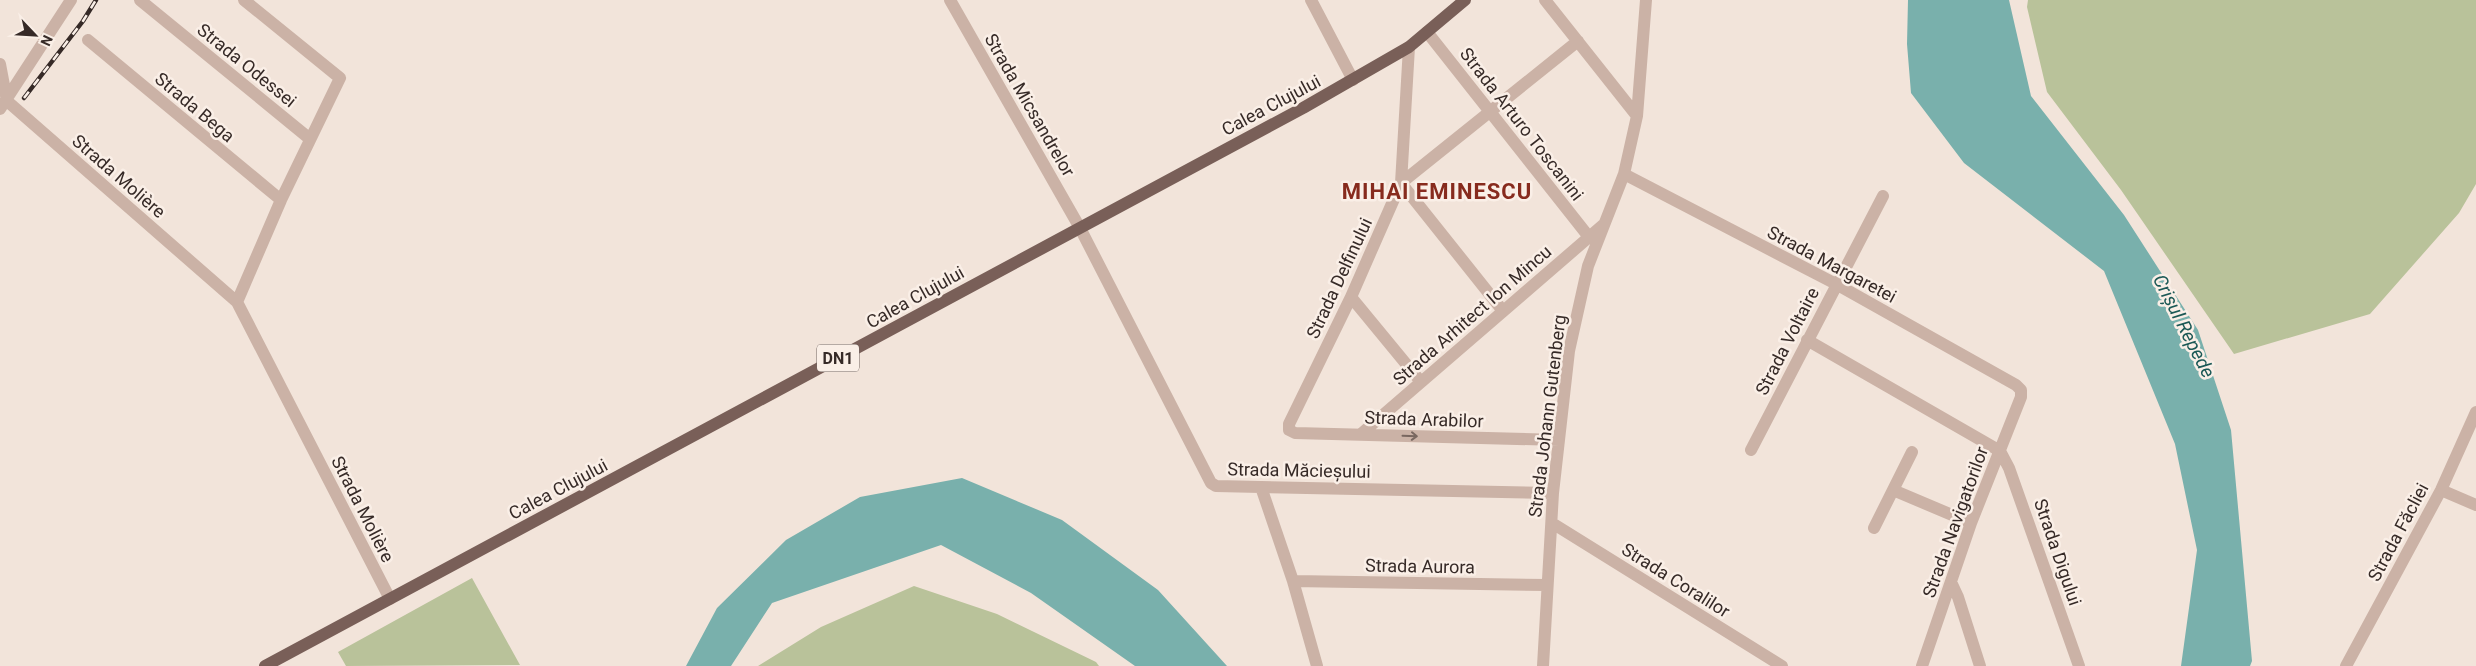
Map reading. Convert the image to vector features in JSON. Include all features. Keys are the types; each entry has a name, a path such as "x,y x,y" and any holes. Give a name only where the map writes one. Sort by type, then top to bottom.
{"main road":[{"name":"Calea Clujului","path":"265,666 1353,80 1409,47 1465,0"}],"street":[{"path":"3,105 71,0"},
{"name":"Strada Odessei","path":"140,0 310,138"},
{"path":"237,302 281,200 340,78 244,0"},
{"name":"Strada Micsandrelor","path":"950,0 1080,228"},
{"path":"1311,0 1353,80"},
{"path":"1545,0 1636,116"},
{"name":"Strada Johann Gutenberg","path":"1543,666 1553,493 1569,352 1588,266 1624,174 1636,116 1646,0"},
{"name":"Strada Arturo Toscanini","path":"1427,32 1589,237"},
{"name":"Strada Bega","path":"88,40 281,200"},
{"path":"1503,311 1401,183 1578,41"},
{"name":"Strada Delfinului","path":"1289,430 1289,424 1351,298 1401,183 1409,47"},
{"path":"0,64 3,105"},
{"name":"Strada Molière","path":"3,105 237,302 390,599"},
{"name":"Strada Margaretei","path":"1624,174 1836,284 2016,385 2021,390"},
{"name":"Strada Voltaire","path":"1751,450 1883,196"},
{"name":"Strada Arhitect Ion Mincu","path":"1361,434 1606,222"},
{"name":"Strada Măcieșului","path":"1080,228 1211,483 1216,486 1553,493"},
{"path":"1351,298 1422,382"},
{"path":"1807,340 2000,451"},
{"name":"Strada Navigatorilor","path":"1922,666 1971,523 2021,397 2021,390"},
{"name":"Strada Făcliei","path":"2346,666 2441,490 2476,412"},
{"name":"Strada Arabilor","path":"1289,430 1295,433 1559,440"},
{"name":"Strada Digului","path":"2000,451 2010,468 2079,666"},
{"path":"1874,528 1912,452"},
{"path":"1261,488 1293,581 1317,666"},
{"path":"1893,490 1971,523"},
{"path":"2441,490 2476,505"},
{"name":"Strada Coralilor","path":"1552,523 1782,666"},
{"name":"Strada Aurora","path":"1293,581 1547,585"},
{"path":"1951,582 1980,666"}],"green space":[{"path":"2028,0 2476,0 2476,184 2459,213 2370,314 2234,354 2121,190 2047,92 2027,7"},
{"path":"472,578 520,665 346,666 338,652"},
{"path":"914,586 997,614 1096,662 1099,666 758,666 821,627"}],"water":[{"name":"Crișul Repede","path":"1908,0 2009,0 2031,96 2124,215 2198,330 2231,430 2252,661 2250,666 2181,666 2197,550 2175,444 2104,271 1964,163 1911,93 1907,44"},
{"path":"962,478 1062,520 1158,590 1227,666 1135,666 1031,593 941,545 772,603 731,666 686,666 717,608 786,540 860,497"}],"railway":[{"path":"24,98 83,21 96,0"}],"district":[{"name":"MIHAI EMINESCU","path":"1437,191"}]}
